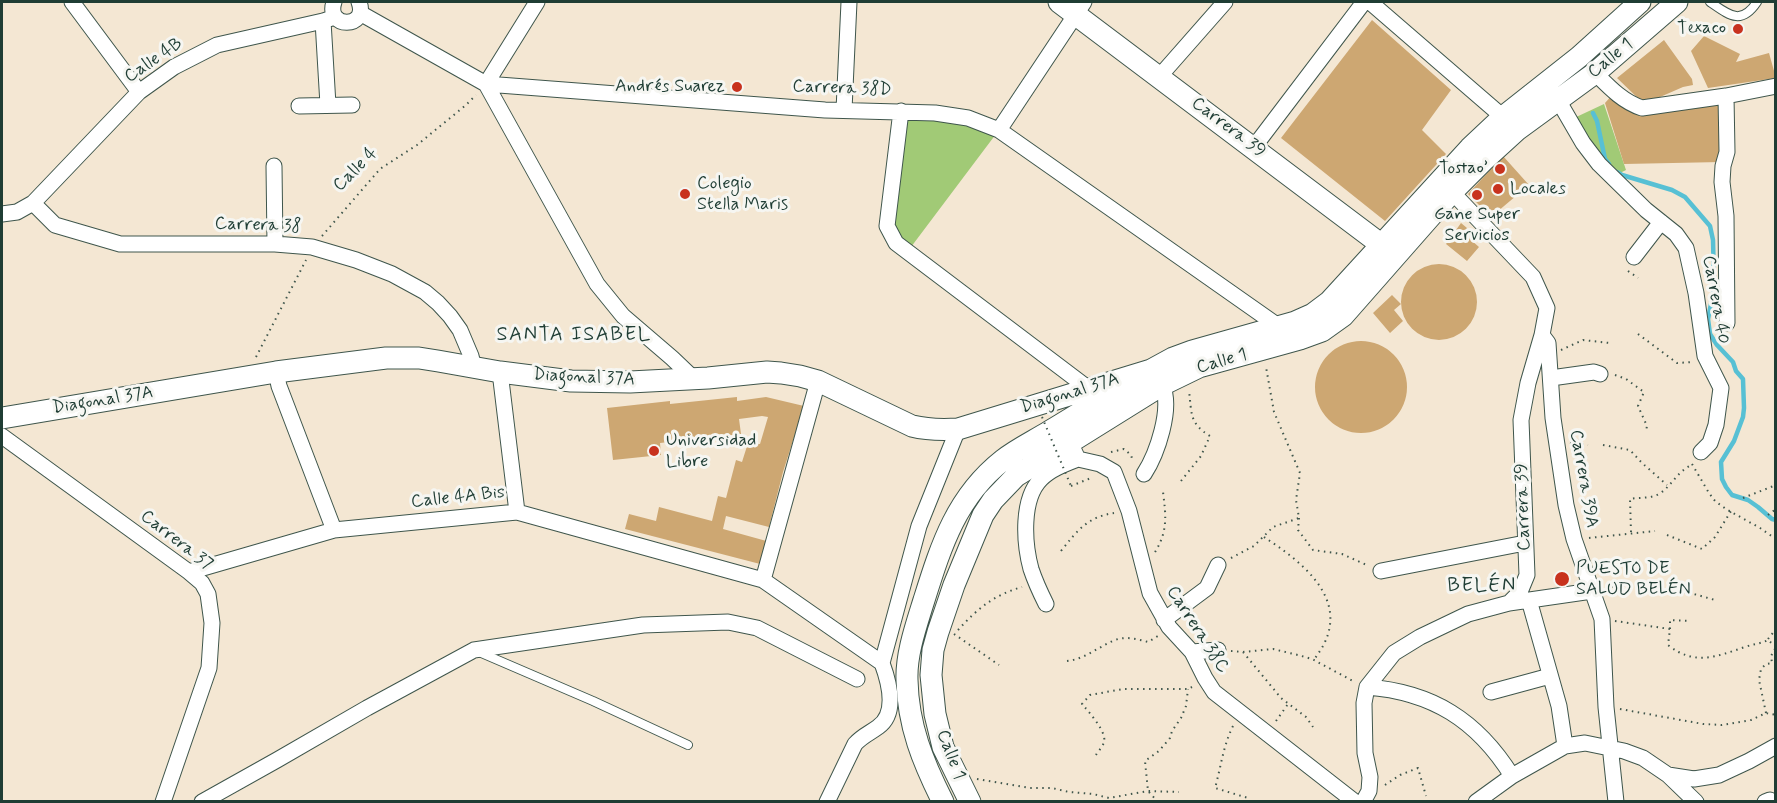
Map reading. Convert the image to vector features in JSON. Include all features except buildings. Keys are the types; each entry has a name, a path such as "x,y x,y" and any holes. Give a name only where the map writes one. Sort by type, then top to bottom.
{"main road":[{"name":"Calle 1","path":"944,801 920,752 909,702 907,679 915,628 938,554 950,526 971,492 1003,459 1157,377 1300,339 1322,331 1343,316 1437,182 1503,117 1579,57 1640,2"},
{"name":"Calle 1","path":"970,801 947,757 935,714 931,675 933,650 938,632 973,535 993,500 1016,476 1074,451 1157,377 1173,358 1295,322 1313,314 1388,250 1517,130 1595,73 1666,5"},
{"name":"Carrera 39","path":"1073,6 1159,77 1388,250"},
{"name":"Diagonal 37A","path":"2,418 276,372 386,358 418,358 571,381 630,382 766,372 800,376 818,381 912,426 935,430 958,429 1089,389 1157,377"}],"street":[{"path":"72,2 139,92"},
{"path":"537,2 486,84 597,284 622,315 672,357 694,379"},
{"path":"844,110 849,2"},
{"path":"1159,77 1225,2"},
{"path":"1254,147 1364,2"},
{"path":"1370,2 1503,117"},
{"path":"999,130 1073,6"},
{"name":"Calle 4B","path":"33,203 139,92 174,66 217,45 331,13 342,22 351,22 358,17 360,7"},
{"name":"Carrera 38D","path":"360,7 486,84 844,110 935,113 968,118 999,130 1278,326"},
{"path":"328,105 331,13"},
{"path":"1595,73 1619,96 1632,105 1642,108 1776,86"},
{"path":"1726,96 1727,152 1722,182 1726,216 1728,323"},
{"name":"Carrera 40","path":"1558,100 1583,143 1599,164 1676,234 1686,248 1696,293 1705,356 1720,388 1716,425 1710,443 1701,452"},
{"path":"299,106 352,105"},
{"path":"901,111 887,226 896,243 1089,389"},
{"path":"274,166 275,244"},
{"name":"Carrera 39A","path":"1452,192 1533,276 1547,308 1542,335 1548,343 1553,418 1566,505 1574,539 1602,619 1606,707 1618,800"},
{"path":"2,214 17,212 33,203"},
{"name":"Carrera 38","path":"33,203 55,225 120,244 275,244 312,247 356,260 392,274 425,292 450,316 460,330 474,368"},
{"path":"1634,257 1661,222"},
{"name":"Carrera 39","path":"1509,603 1520,592 1527,575 1521,420 1528,383 1542,335"},
{"path":"276,372 279,386 334,530"},
{"path":"500,372 517,512"},
{"path":"1551,378 1594,372 1600,374"},
{"path":"1144,474 1159,441 1164,421 1166,395 1157,377"},
{"path":"818,381 763,580 882,663"},
{"path":"827,801 855,744 861,737 880,726 887,717 891,697 882,663 919,526 958,429"},
{"name":"Carrera 37","path":"2,436 189,573 202,583 208,594 212,622 209,668 160,800"},
{"path":"1046,604 1031,567 1026,537 1027,515 1033,488 1042,477 1060,466 1074,451 1113,472"},
{"name":"Carrera 38C","path":"1113,472 1129,511 1150,593 1167,623 1192,652 1204,678 1214,692 1355,801"},
{"name":"Calle 4A Bis","path":"189,573 334,530 517,512 763,580"},
{"path":"1381,572 1525,543"},
{"path":"1167,623 1207,588 1218,565"},
{"path":"1366,796 1370,777 1364,734 1364,703 1367,687 1394,653 1420,637 1468,614 1509,603 1592,591"},
{"path":"1529,600 1559,706 1564,746"},
{"path":"202,801 474,650 643,625 728,622 757,628 857,679"},
{"path":"1192,652 1218,650"},
{"path":"1491,692 1550,675"},
{"path":"1367,687 1406,692 1443,707 1475,729 1489,743 1512,776"},
{"path":"1476,801 1512,776 1564,746 1585,743 1610,747 1643,758 1668,775 1696,801"},
{"path":"1668,775 1705,779 1719,775 1776,747"}],"lane":[{"path":"1710,2 1727,14 1740,16 1749,13 1756,2"},
{"path":"474,650 688,745"}],"path":[{"name":"Calle 4","path":"254,362 312,247 380,169 417,145 466,105 486,84"},
{"path":"1638,334 1677,363 1697,362 1705,356"},
{"path":"1549,356 1583,340 1610,343"},
{"path":"1266,368 1274,412 1300,473 1296,500 1298,530 1313,550 1342,554 1381,572"},
{"path":"1600,374 1616,375 1626,379 1644,392 1638,406 1647,426 1646,431"},
{"path":"1181,481 1202,456 1210,436 1194,422 1188,386"},
{"path":"1042,417 1071,486 1086,479 1133,466 1131,455 1124,449 1103,454"},
{"path":"1603,445 1630,450 1667,485"},
{"path":"1056,461 1074,451"},
{"path":"1631,532 1630,499 1657,495 1681,470 1692,465 1701,452"},
{"path":"1692,465 1716,501 1776,539"},
{"path":"1743,498 1776,485"},
{"path":"1142,563 1155,552 1162,538 1166,519 1163,492"},
{"path":"1768,515 1776,509"},
{"path":"1061,551 1078,529 1102,515 1129,511"},
{"path":"1667,535 1702,549 1715,537 1731,511"},
{"path":"1218,565 1254,546 1273,527 1299,518"},
{"path":"1574,539 1655,531"},
{"path":"1264,537 1304,568 1322,587 1330,616 1325,643 1314,660"},
{"path":"999,665 954,634 976,610 1004,592 1036,582"},
{"path":"1592,591 1616,585 1694,594 1715,600"},
{"path":"1602,619 1670,628"},
{"path":"1691,621 1670,620 1668,645 1679,654 1690,657 1711,658 1762,644 1776,629"},
{"path":"1066,661 1088,655 1117,639 1133,638 1148,642 1156,638 1167,623"},
{"path":"1766,713 1759,680 1761,669 1766,664 1772,663 1771,656 1776,647 1768,640"},
{"path":"1218,650 1243,652 1273,649 1314,660 1349,680 1367,687"},
{"path":"1243,652 1281,699 1306,717 1313,727"},
{"path":"1096,755 1105,742 1100,727 1082,704 1090,695 1123,689 1188,689 1204,678"},
{"path":"1158,801 1148,791 1145,762 1170,738 1184,712 1188,689"},
{"path":"1268,734 1288,704"},
{"path":"1606,707 1645,712 1703,724 1722,725 1751,720 1766,713 1776,715"},
{"path":"1240,713 1227,738 1215,788 1248,798"},
{"path":"1366,796 1418,768 1426,796"},
{"path":"975,778 1109,798 1148,791 1179,792"}],"green space":[{"path":"1604,104 1626,170 1614,176 1572,119"},
{"path":"901,111 999,130 908,251 887,226"}],"waterway":[{"path":"1593,113 1597,121 1605,159 1609,164"},
{"path":"1617,172 1672,190 1685,197 1710,226 1713,240 1714,281 1708,319 1710,334 1733,362 1736,371 1743,379 1743,417 1734,441 1721,462 1722,479 1732,495 1748,500 1776,520"}],"place":[{"name":"Texaco","path":"1738,29"},
{"name":"Andrés Suarez","path":"737,87"},
{"name":"Tostao’","path":"1500,169"},
{"name":"Locales","path":"1498,189"},
{"name":"Colegio Stella Maris","path":"685,194"},
{"name":"Gane Super Servicios","path":"1477,195"},
{"name":"Universidad Libre","path":"654,451"},
{"name":"PUESTO DE SALUD BELÉN","path":"1562,579"}],"district":[{"name":"SANTA ISABEL","path":"574,336"},
{"name":"BELÉN","path":"1482,587"}]}
